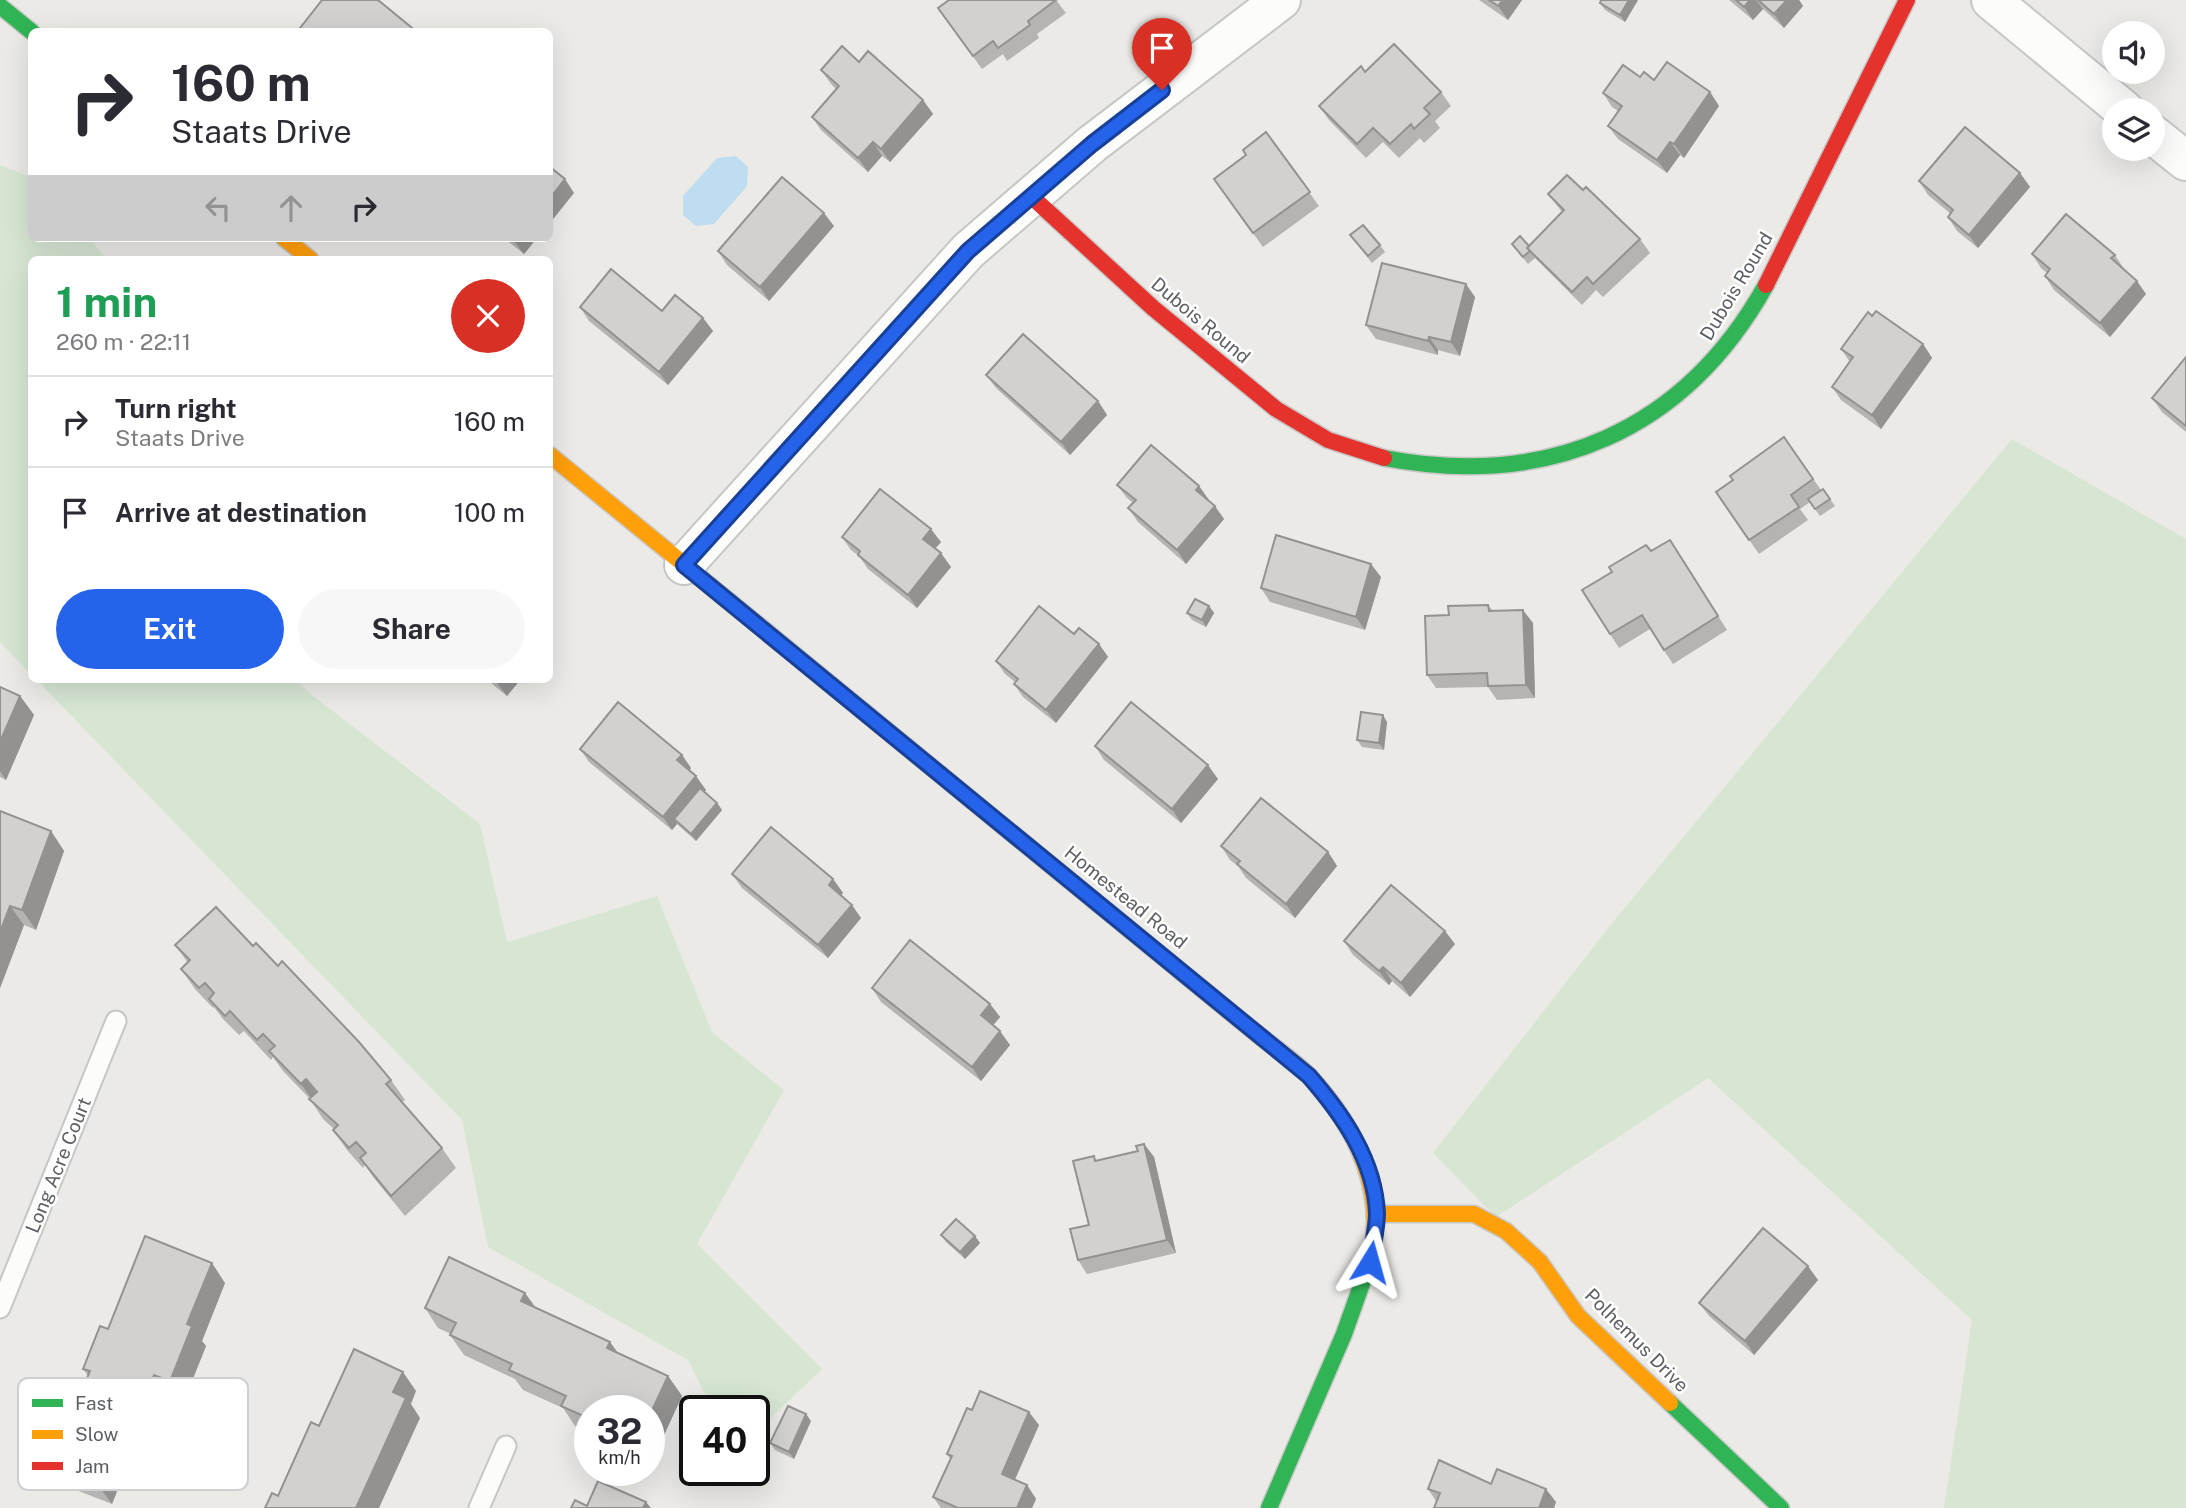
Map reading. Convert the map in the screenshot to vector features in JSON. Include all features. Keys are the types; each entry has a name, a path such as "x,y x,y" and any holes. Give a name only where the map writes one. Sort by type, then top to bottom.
{"street":[{"path":"684,565 968,251 1142,104 1240,34 1281,0"},
{"name":"Dubois Round","path":"1032,197 1199,348 1278,411 1326,439 1382,458 1437,466 1505,467 1541,459 1578,450 1633,425 1678,393 1719,356 1781,256 1907,0"},
{"path":"1991,0 2109,98"},
{"path":"0,6 28,29"},
{"path":"2165,144 2186,161"},
{"path":"289,242 306,256"},
{"name":"Homestead Road","path":"553,457 1309,1076 1337,1108 1359,1146 1377,1214 1370,1262 1354,1310 1269,1508"},
{"name":"Polhemus Drive","path":"1377,1214 1474,1214 1506,1231 1541,1262 1578,1316 1781,1508"}],"lane":[{"name":"Long Acre Court","path":"0,1308 116,1021"},
{"path":"479,1508 506,1446"}],"green space":[{"path":"0,165 28,176 28,242 92,242 104,256 28,256 28,672 0,642"},
{"path":"2012,439 2186,539 2186,1508 1944,1508 1972,1320 1708,1078 1496,1217 1433,1153 1609,927"},
{"path":"40,683 299,683 480,824 507,942 657,896 712,1032 784,1090 697,1244 822,1369 770,1419 770,1395 706,1395 688,1360 488,1247 462,1120"}],"water":[{"path":"736,156 748,167 747,186 714,224 696,226 683,215 683,196 717,158"}],"building":[{"path":"322,0 378,0 412,28 300,28"},
{"path":"949,0 1056,0 1028,21 1030,25 998,48 993,41 973,56 938,8"},
{"path":"1489,0 1503,0 1498,6"},
{"path":"1601,0 1629,0 1620,15 1600,3"},
{"path":"1736,0 1750,0 1744,7"},
{"path":"1758,0 1787,0 1774,14"},
{"path":"1394,44 1441,92 1424,108 1430,114 1414,129 1411,124 1390,144 1373,128 1357,144 1319,106 1361,66 1365,72"},
{"path":"842,46 859,62 868,51 923,100 881,149 873,142 858,158 812,117 839,86 821,70"},
{"path":"1667,62 1710,92 1674,144 1670,142 1657,160 1608,126 1622,106 1603,93 1623,65 1640,77 1644,72 1654,80"},
{"path":"1965,127 2020,173 1969,235 1948,217 1953,210 1919,181"},
{"path":"1266,132 1310,192 1253,233 1214,179 1246,155 1243,150"},
{"path":"553,169 565,179 553,194"},
{"path":"1567,175 1583,190 1586,187 1640,239 1593,284 1587,277 1572,292 1527,248 1564,210 1548,194"},
{"path":"782,177 824,213 760,287 718,251"},
{"path":"2066,214 2115,255 2111,258 2137,281 2100,323 2045,276 2050,269 2032,254"},
{"path":"1363,225 1380,245 1368,256 1350,235"},
{"path":"1520,236 1530,251 1523,257 1512,244"},
{"path":"1382,263 1466,284 1451,342 1429,337 1428,341 1366,325"},
{"path":"611,269 662,311 675,295 703,318 659,372 580,307"},
{"path":"1876,311 1923,344 1872,415 1832,387 1853,357 1841,349 1868,312 1872,316"},
{"path":"1023,334 1098,401 1061,442 986,375"},
{"path":"2186,357 2186,426 2152,398"},
{"path":"1784,437 1813,479 1791,495 1799,507 1749,540 1716,492 1733,480 1730,476"},
{"path":"1151,445 1199,486 1196,490 1215,506 1177,550 1128,508 1136,500 1117,485"},
{"path":"880,489 931,529 923,539 941,553 908,595 858,555 860,551 842,537"},
{"path":"1823,489 1830,499 1815,509 1808,499"},
{"path":"1276,535 1371,564 1356,617 1261,588"},
{"path":"1670,540 1718,616 1664,650 1642,615 1610,634 1582,590 1612,572 1609,567 1646,545 1651,551"},
{"path":"1195,599 1209,606 1202,620 1187,613"},
{"path":"1488,605 1489,611 1523,610 1526,685 1488,686 1487,673 1427,675 1425,616 1449,615 1448,606"},
{"path":"1039,606 1074,634 1079,628 1099,644 1046,710 1014,684 1018,679 996,661"},
{"path":"0,687 20,696 0,742"},
{"path":"618,702 682,755 677,760 696,776 663,817 580,749"},
{"path":"1131,702 1208,765 1172,809 1095,746"},
{"path":"1361,712 1383,715 1379,743 1357,740"},
{"path":"700,788 717,803 691,834 674,819"},
{"path":"1261,798 1328,852 1286,904 1237,864 1240,861 1221,846"},
{"path":"0,811 51,831 22,910 10,906 0,932"},
{"path":"771,827 833,879 829,885 852,905 818,945 732,874"},
{"path":"1391,885 1445,931 1401,983 1383,967 1379,971 1344,941"},
{"path":"216,907 253,946 256,943 278,966 282,961 359,1042 391,1080 386,1084 442,1148 391,1196 360,1158 366,1153 356,1142 349,1148 333,1130 338,1125 309,1099 317,1092 306,1079 301,1084 269,1051 275,1046 263,1034 257,1040 230,1011 225,1016 209,999 214,993 205,983 199,988 181,969 190,960 175,945"},
{"path":"910,940 990,1004 981,1015 1000,1031 972,1067 872,988"},
{"path":"1144,1144 1167,1240 1078,1260 1070,1229 1089,1225 1073,1161 1094,1156 1095,1161 1138,1151 1136,1146"},
{"path":"956,1219 975,1236 960,1252 941,1235"},
{"path":"1763,1228 1808,1266 1745,1341 1699,1303"},
{"path":"145,1236 212,1263 187,1324 192,1326 171,1378 154,1375 153,1378 87,1378 90,1371 83,1369 100,1326 108,1329"},
{"path":"449,1257 525,1293 521,1301 610,1342 607,1348 668,1376 659,1395 574,1395 574,1412 561,1406 566,1396 509,1370 512,1364 450,1335 456,1323 425,1308"},
{"path":"354,1349 403,1372 393,1392 406,1398 356,1508 265,1508 272,1493 278,1496 311,1422 319,1426"},
{"path":"980,1391 1029,1412 1002,1474 1027,1485 1017,1508 958,1508 933,1497 952,1456 947,1454 967,1408 972,1410"},
{"path":"788,1406 806,1414 789,1452 770,1443"},
{"path":"1439,1460 1491,1484 1497,1469 1546,1489 1539,1508 1434,1508 1440,1493 1428,1489"},
{"path":"596,1486 609,1486 646,1502 643,1508 571,1508 575,1500 587,1506"}],"traffic: fast":[{"path":"0,6 28,29"},
{"path":"1384,458 1444,465 1501,465 1555,456 1606,438 1652,413 1695,378 1733,336 1766,285"},
{"path":"773,637 1047,862"},
{"path":"1269,1508 1344,1334 1370,1261"},
{"path":"1670,1403 1781,1508"}],"traffic: slow":[{"path":"289,242 306,256"},
{"path":"553,457 773,637"},
{"path":"1256,1033 1311,1078 1342,1118 1354,1140 1371,1186 1374,1236 1370,1261"},
{"path":"1377,1214 1474,1214 1506,1231 1540,1262 1578,1316 1670,1403"}],"traffic: jam":[{"path":"1766,285 1907,0"},
{"path":"1032,197 1153,308 1276,409 1328,440 1384,458"},
{"path":"1047,862 1256,1033"}],"route":[{"path":"1162,90 1092,144 968,251 684,565 1309,1076 1337,1108 1359,1146 1377,1214 1370,1262"}]}
